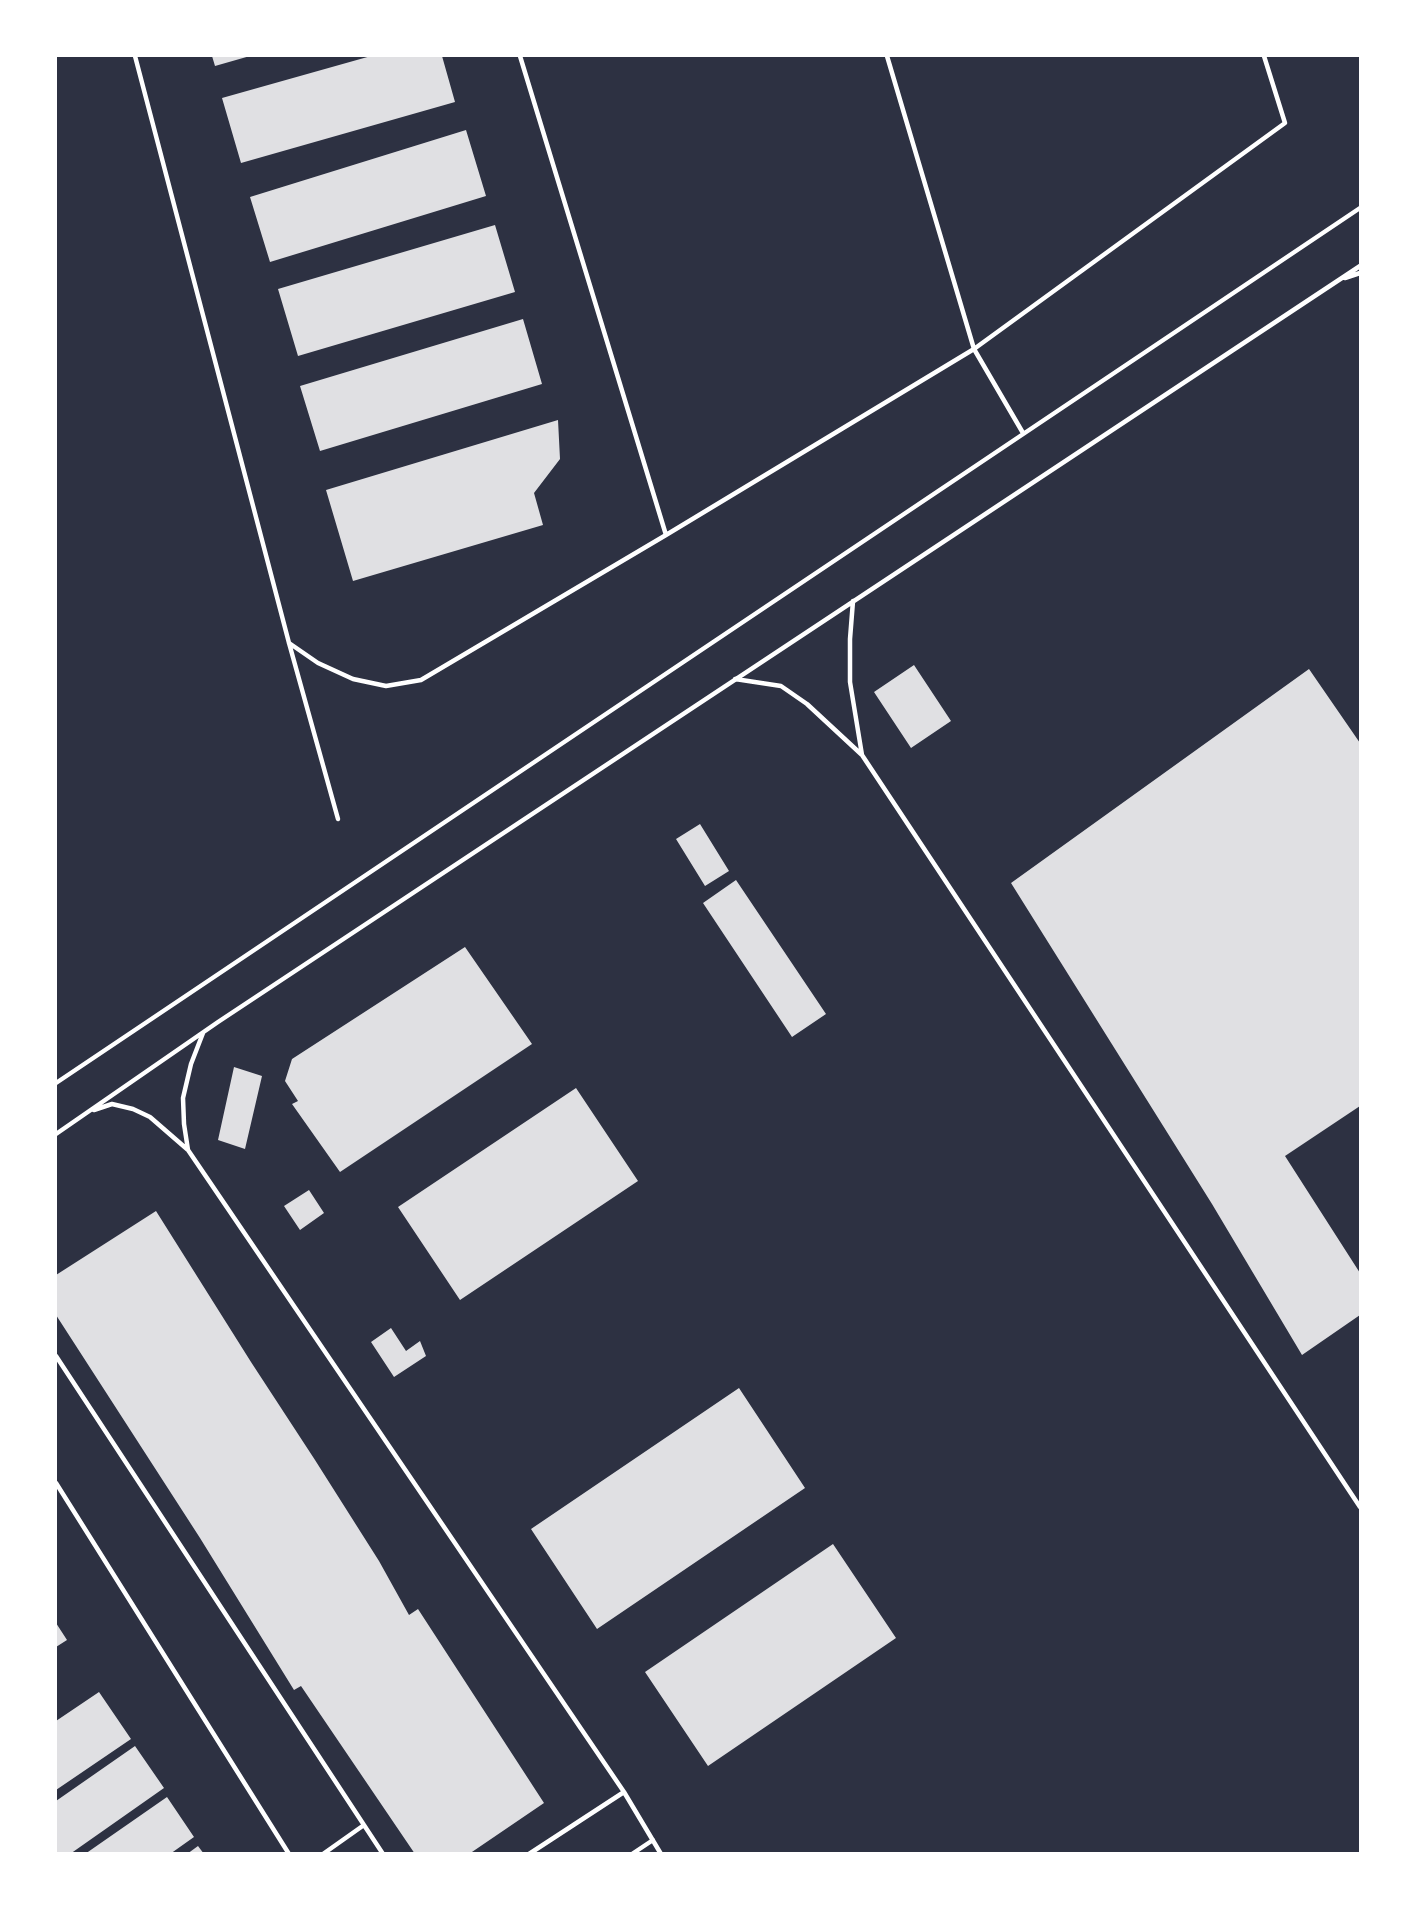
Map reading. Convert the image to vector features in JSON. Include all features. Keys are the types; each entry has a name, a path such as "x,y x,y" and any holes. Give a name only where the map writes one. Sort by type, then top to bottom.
{"lane":[{"path":"135,56 289,643 338,819"},
{"path":"520,56 666,536"},
{"path":"886,56 974,349 1023,434"},
{"path":"289,643 318,663 353,679 386,686 421,680 666,536 974,349 1285,123 1264,56"},
{"path":"56,1083 1360,208"},
{"path":"56,1134 204,1031 1360,266"},
{"path":"1339,279 1360,273"},
{"path":"853,601 850,682 862,754"},
{"path":"735,679 781,686 815,710 862,754 1360,1507"},
{"path":"188,1150 183,1124 183,1098 191,1064 204,1031"},
{"path":"89,1111 112,1104 133,1109 150,1117 188,1150 624,1792 661,1854"},
{"path":"56,1356 383,1854"},
{"path":"56,1483 289,1854"},
{"path":"529,1854 624,1792"},
{"path":"323,1854 364,1825"},
{"path":"632,1854 652,1840"}],"building":[{"path":"212,56 250,56 215,66"},
{"path":"371,56 442,56 455,102 241,163 222,98"},
{"path":"466,130 486,196 270,262 250,197"},
{"path":"495,225 515,292 298,356 278,289"},
{"path":"523,319 542,384 320,451 300,386"},
{"path":"558,420 560,459 534,493 543,525 353,581 326,490"},
{"path":"914,665 951,721 911,748 874,692"},
{"path":"1309,669 1360,743 1360,1106 1285,1156 1360,1273 1360,1315 1302,1355 1212,1204 1011,883"},
{"path":"700,824 729,871 705,886 676,839"},
{"path":"736,880 826,1014 792,1037 703,903"},
{"path":"465,947 532,1044 340,1172 292,1104 298,1101 285,1081 292,1059"},
{"path":"234,1067 262,1076 245,1149 218,1140"},
{"path":"576,1088 638,1181 460,1300 398,1207"},
{"path":"309,1190 324,1213 300,1230 284,1206"},
{"path":"156,1211 379,1561 409,1615 418,1609 544,1803 469,1854 415,1854 301,1686 294,1690 200,1538 56,1315 56,1275"},
{"path":"391,1328 406,1351 420,1341 426,1356 394,1377 371,1342"},
{"path":"739,1388 805,1488 597,1629 531,1529"},
{"path":"833,1544 896,1638 708,1766 645,1672"},
{"path":"56,1623 67,1640 56,1647"},
{"path":"99,1692 131,1739 56,1790 56,1721"},
{"path":"135,1746 164,1788 70,1854 56,1854 56,1801"},
{"path":"167,1797 194,1837 170,1854 85,1854"},
{"path":"198,1846 204,1854 187,1854"}]}
